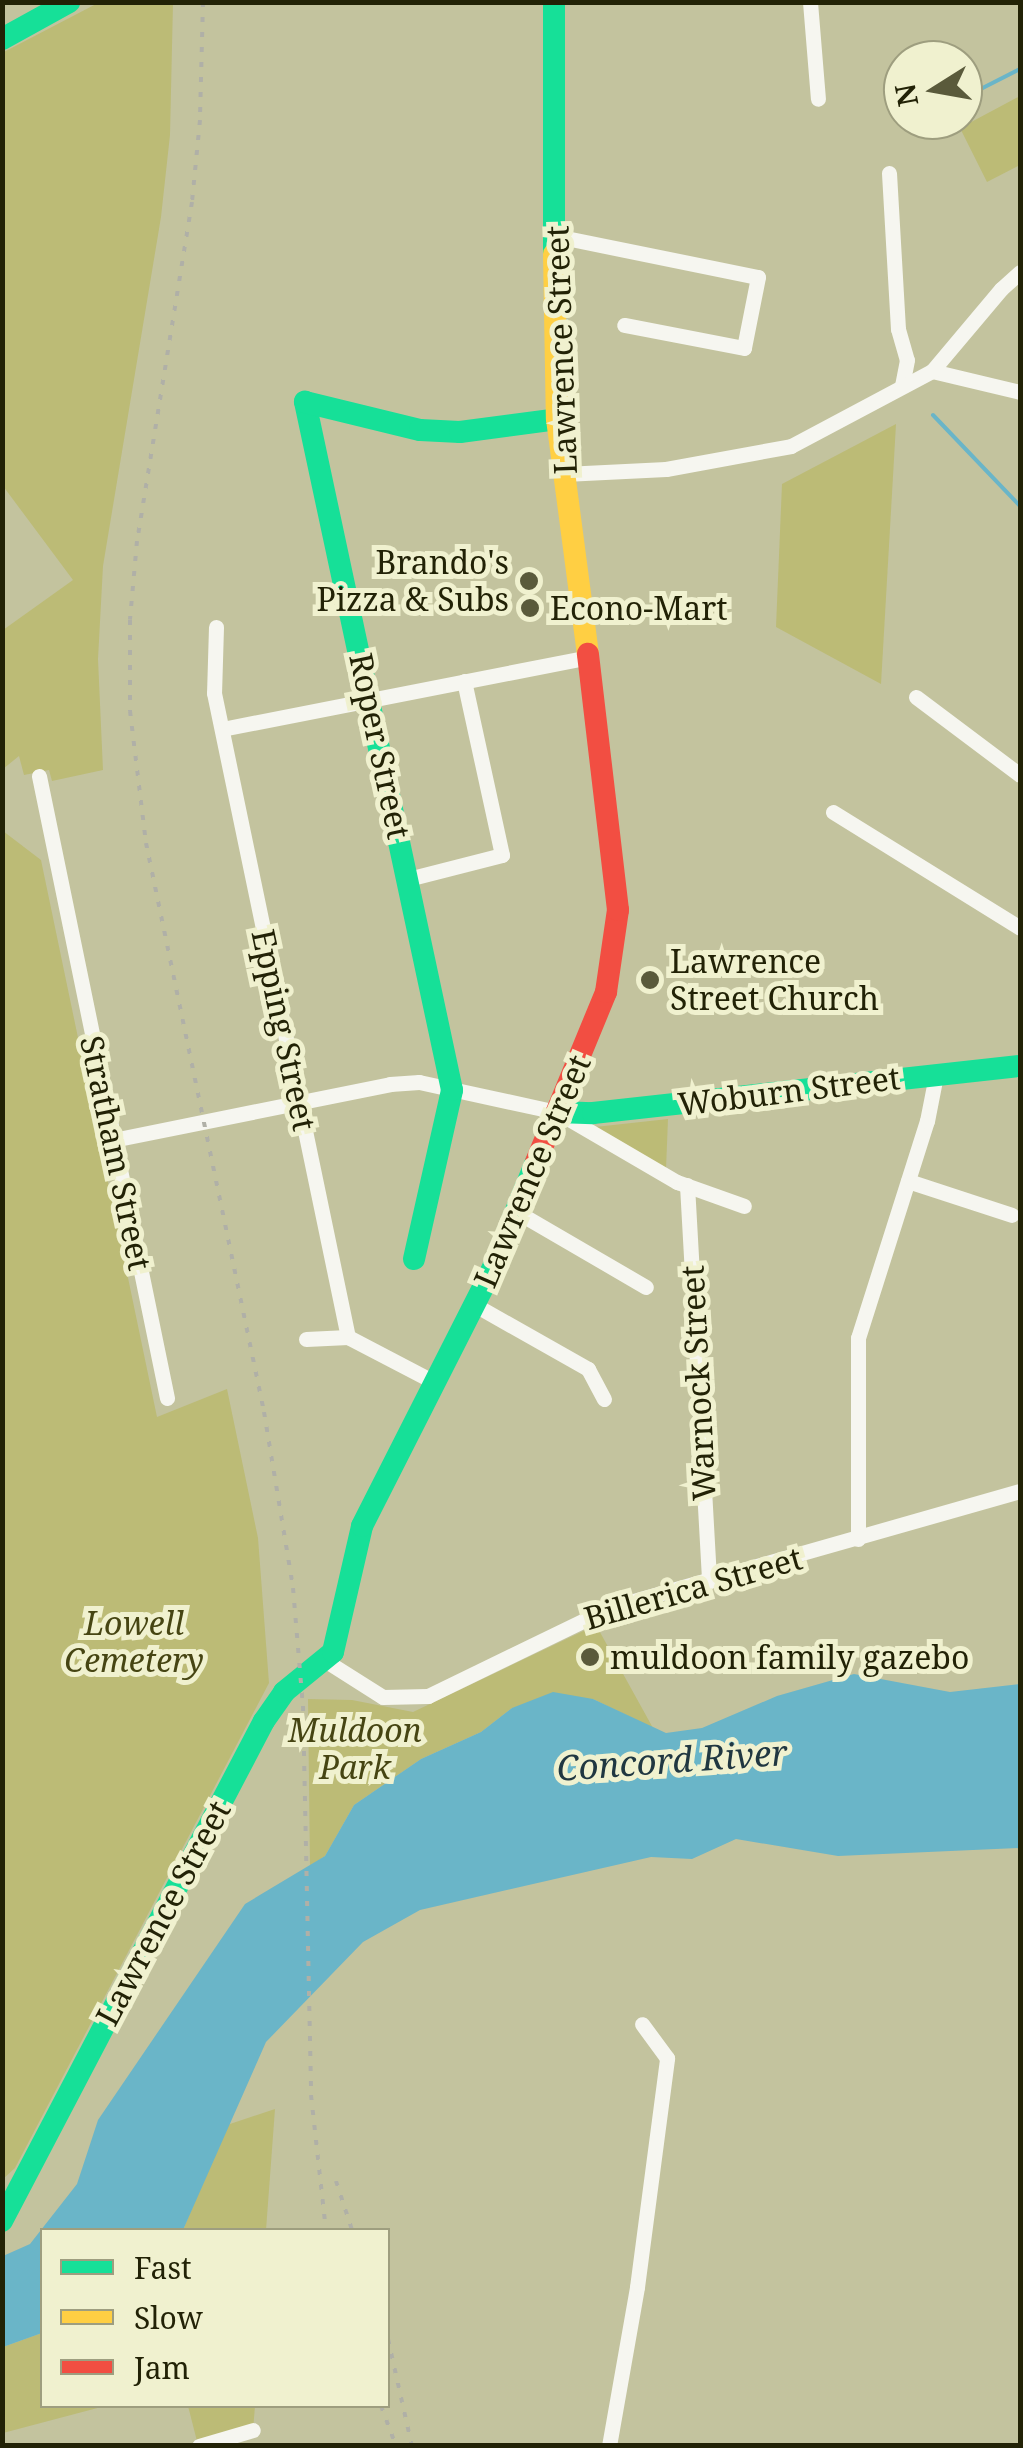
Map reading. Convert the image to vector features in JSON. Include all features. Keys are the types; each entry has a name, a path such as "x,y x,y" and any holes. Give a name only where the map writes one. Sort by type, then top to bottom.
{"street":[{"name":"Lawrence Street","path":"2,2221 264,1720 284,1692 326,1662 338,1641 349,1567 362,1526 475,1305 606,992 616,925 610,821 557,419 551,75 554,2"},
{"path":"810,2 818,98"},
{"path":"2,39 60,5"},
{"path":"889,173 898,329 907,360 902,385"},
{"path":"556,236 758,277 744,348 624,324"},
{"path":"564,474 666,469 790,446 932,371 1020,272"},
{"path":"932,371 1020,392"},
{"name":"Roper Street","path":"452,1090 306,402 420,430 460,432 557,419"},
{"name":"Epping Street","path":"216,627 212,672 222,729 348,1338"},
{"path":"222,729 590,656"},
{"path":"408,879 502,855 464,681"},
{"path":"916,697 1020,775"},
{"name":"Stratham Street","path":"40,776 167,1398"},
{"path":"833,812 1020,928"},
{"name":"Woburn Street","path":"557,1112 592,1113 1020,1066"},
{"path":"858,1539 858,1338 908,1180 936,1075"},
{"path":"113,1140 404,1082 557,1112 609,1146 687,1185 744,1206"},
{"path":"414,1259 452,1090"},
{"path":"908,1180 1012,1214"},
{"name":"Warnock Street","path":"687,1185 709,1581"},
{"path":"516,1212 646,1288"},
{"path":"475,1305 588,1369 604,1399"},
{"path":"306,1339 348,1338 434,1382"},
{"name":"Billerica Street","path":"326,1662 383,1698 428,1696 589,1616 1020,1491"},
{"path":"609,2446 640,2260 667,2058 642,2024"},
{"path":"199,2446 253,2430"}],"green space":[{"path":"98,3 173,3 170,135 161,217 103,566 98,659 103,770 52,781 49,770 24,775 19,756 3,769 3,630 73,580 3,486 2,53"},
{"path":"1020,96 1020,165 987,182 966,140 983,140 983,116"},
{"path":"896,424 881,684 776,627 782,484"},
{"name":"Lowell Cemetery","path":"3,831 41,860 157,1417 227,1389 258,1538 269,1683 15,2168 3,2179"},
{"path":"668,1119 666,1169 595,1127"},
{"name":"Muldoon Park","path":"596,1625 653,1728 593,1699 512,1708 481,1732 421,1759 354,1805 325,1856 310,1866 308,1699 352,1700 413,1712"},
{"path":"275,2109 266,2228 184,2228 227,2125"},
{"path":"40,2334 40,2408 97,2408 3,2433 3,2347"},
{"path":"189,2408 255,2408 253,2430 198,2445"}],"water":[{"name":"Concord River","path":"854,1674 950,1692 1020,1684 1020,1848 838,1856 736,1839 692,1859 651,1857 420,1910 363,1942 266,2042 184,2228 43,2228 77,2184 98,2120 245,1904 325,1856 354,1805 421,1759 481,1732 512,1708 553,1692 593,1699 666,1733 702,1728 777,1696"},
{"path":"40,2231 40,2334 3,2347 3,2256 30,2244"}],"waterway":[{"path":"983,88 1020,69"},
{"path":"933,415 1020,506"}],"railway":[{"path":"203,2 200,120 192,202 137,541 130,620 130,711 146,843 264,1412 293,1588 303,1706 311,2095 326,2228"},
{"path":"336,2181 351,2228"},
{"path":"390,2348 412,2446"},
{"path":"382,2408 396,2446"}],"traffic: fast":[{"path":"2,39 69,2"},
{"path":"554,2 554,254"},
{"path":"414,1259 452,1090 305,402 420,430 460,432 557,419"},
{"path":"557,1112 593,1113 1020,1066"},
{"path":"2,2221 264,1721 284,1692 333,1652 362,1526 491,1272 536,1162"}],"traffic: slow":[{"path":"554,254 557,419 588,654"}],"traffic: jam":[{"path":"536,1162 606,992 618,910 588,654"}],"place":[{"name":"Brando's Pizza & Subs","path":"529,581"},
{"name":"Econo-Mart","path":"530,608"},
{"name":"Lawrence Street Church","path":"650,980"},
{"name":"muldoon family gazebo","path":"590,1657"}]}
